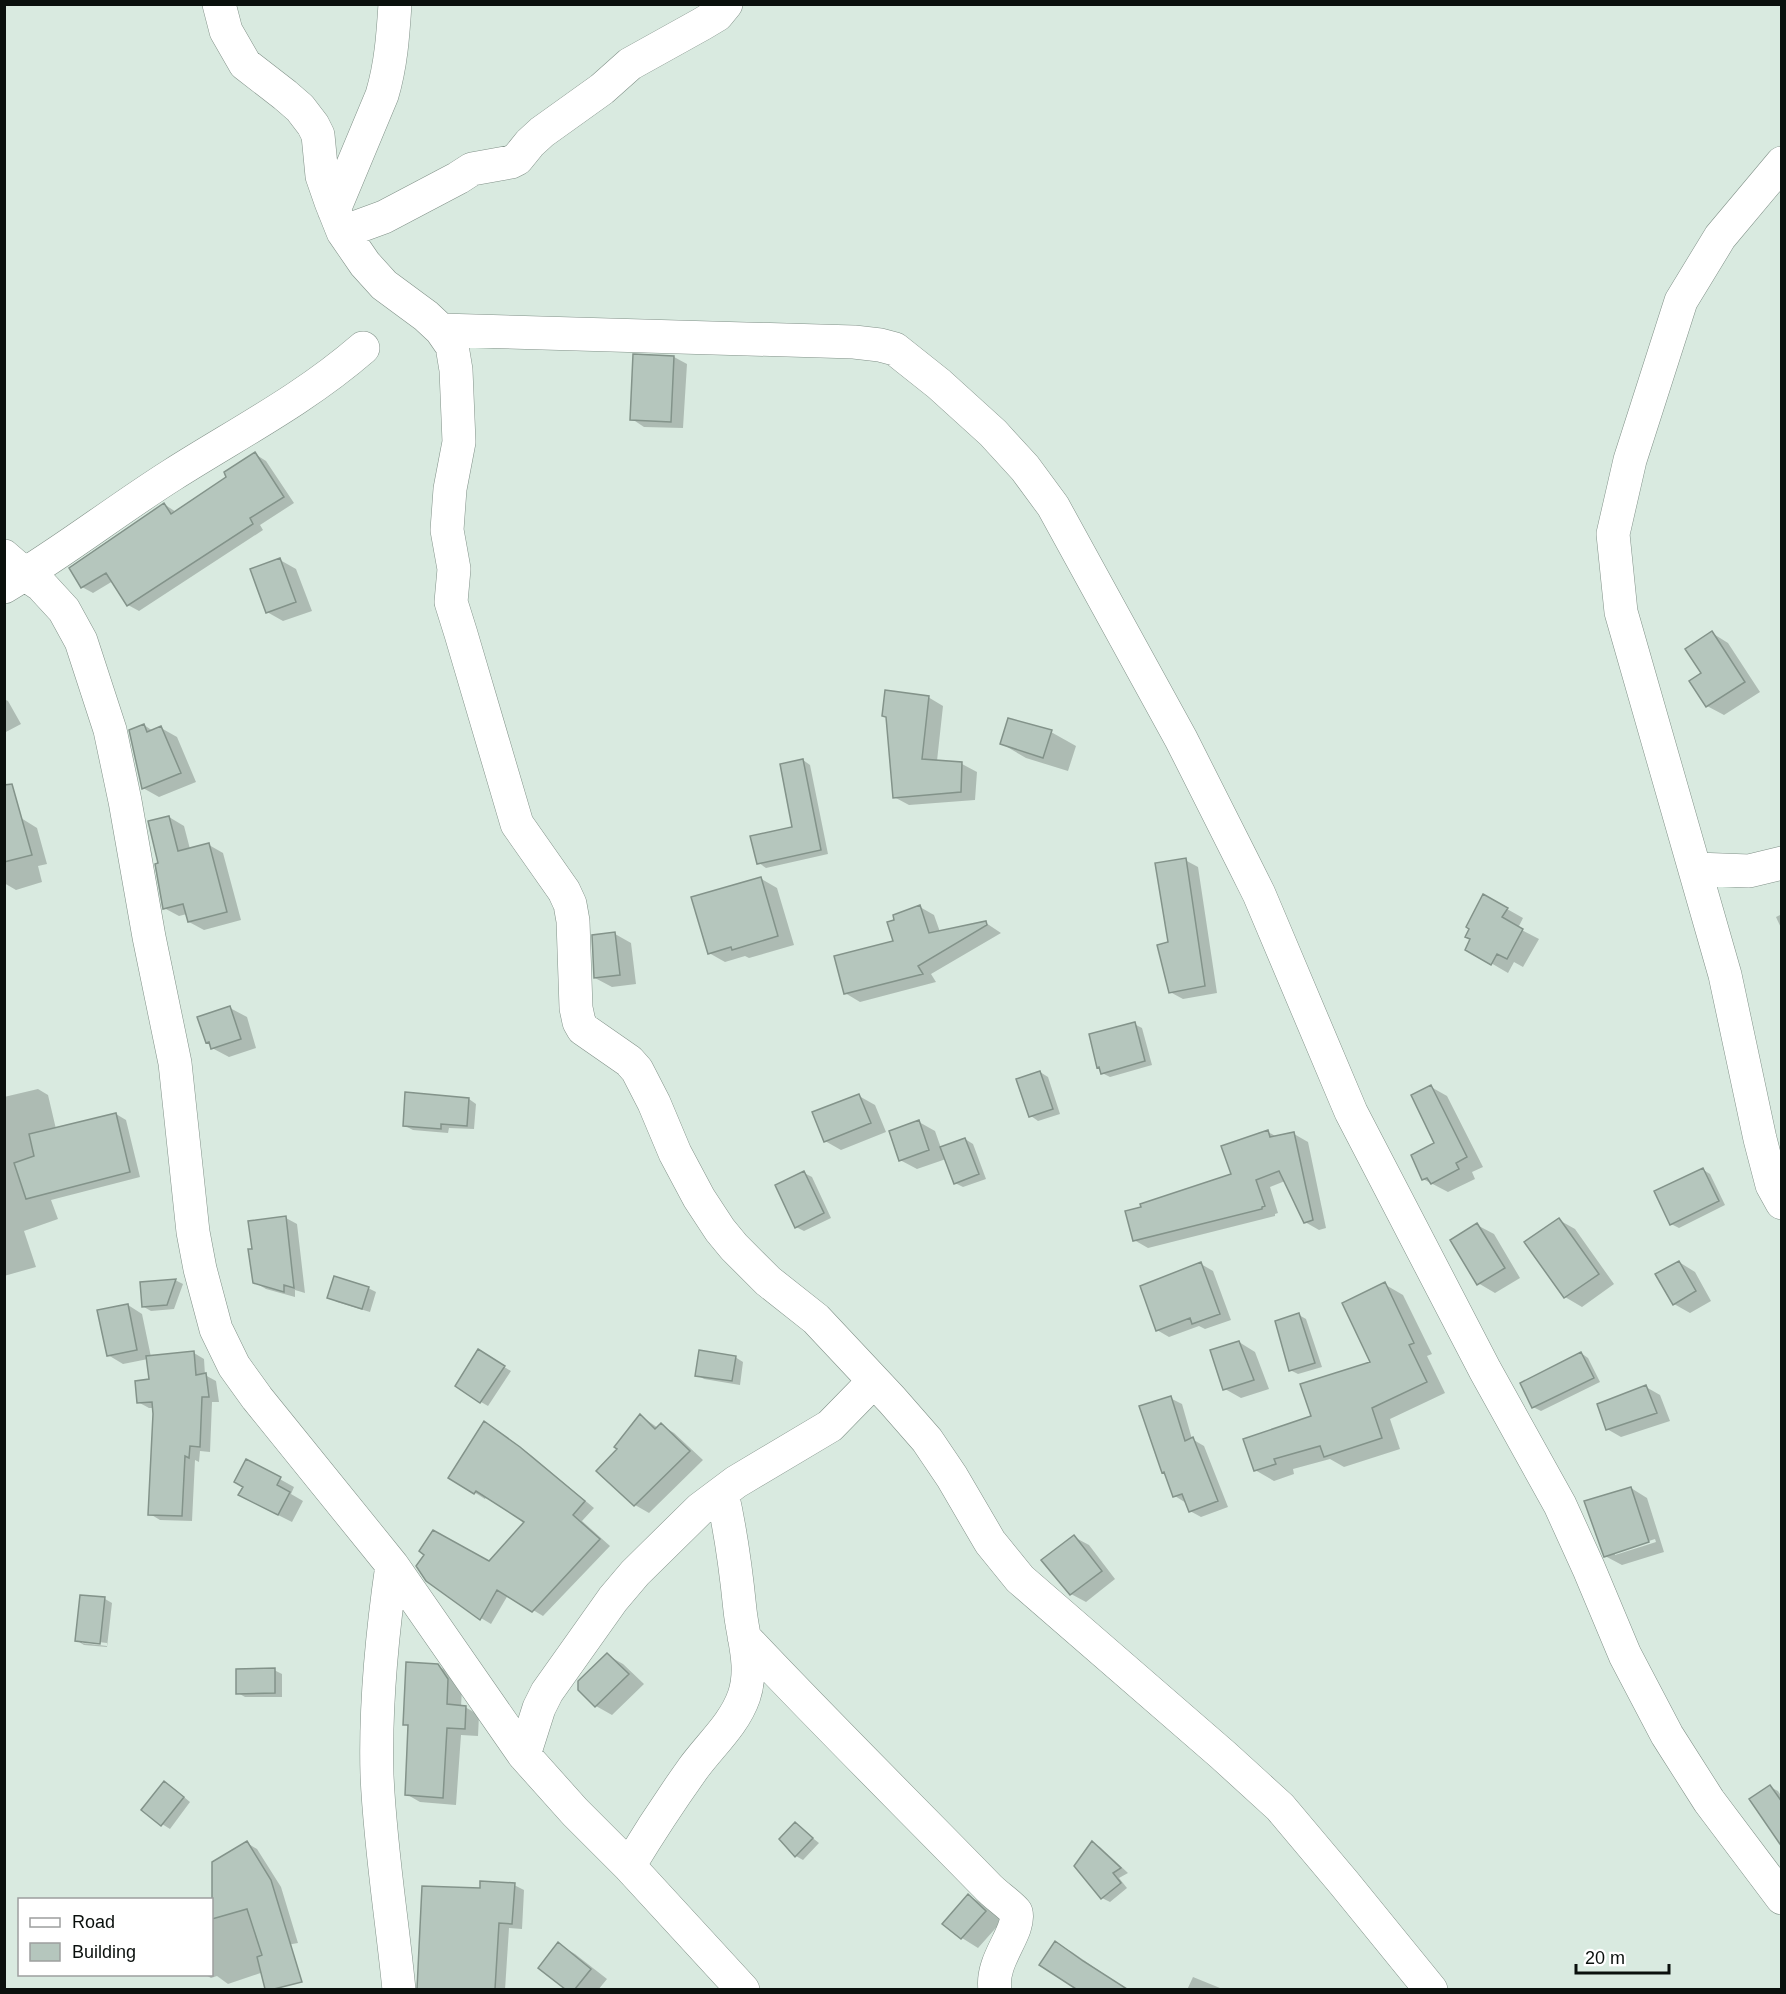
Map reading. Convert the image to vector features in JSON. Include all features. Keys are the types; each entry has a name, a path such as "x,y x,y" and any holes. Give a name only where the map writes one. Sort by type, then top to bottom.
{"street":[{"path":"219,4 226,31 244,64 300,108 318,135 322,176 338,221 364,264 384,285 426,316 453,346 459,419 459,442 450,489 447,530 454,568 451,602 453,613 517,824 564,891 570,904 573,921 576,1008 579,1022 590,1034 629,1060 637,1070 675,1153 699,1198 734,1247 768,1281 816,1319 927,1440 952,1477 990,1542 1020,1579 1179,1716 1280,1807 1431,1989"},
{"path":"338,221 388,75 395,4"},
{"path":"338,221 404,207 472,169 517,159 530,142 630,64 702,24 724,5"},
{"path":"1782,163 1720,237 1681,301 1629,460 1613,534 1621,612 1725,975 1760,1139 1772,1185 1782,1203"},
{"path":"441,330 854,342 880,345 895,349 939,384 993,433 1025,468 1053,506 1191,758 1259,894 1351,1112 1479,1360 1560,1505 1624,1654 1656,1715 1709,1801 1782,1898"},
{"path":"12,573 315,387 363,348"},
{"path":"12,573 41,585 64,610 81,641 110,730 175,1064 193,1232 200,1269 216,1329 234,1366 257,1398 392,1565 524,1755 575,1812 744,1989"},
{"path":"1696,869 1749,871 1782,863"},
{"path":"524,1755 539,1708 547,1692 613,1599 635,1573 700,1509 736,1482 830,1426 874,1381"},
{"path":"629,1866 693,1768 738,1710 744,1694 748,1675 748,1658 731,1533 722,1493"},
{"path":"392,1565 386,1606 377,1726 377,1775 399,1989"},
{"path":"744,1637 854,1752 988,1887 1016,1912 1017,1916 1011,1934 994,1971 995,1989"}],"building":[{"path":"633,354 674,356 671,422 630,420"},
{"path":"255,452 284,497 250,518 253,524 127,606 106,573 81,588 69,568 164,503 171,514 226,477 224,472"},
{"path":"280,558 296,602 266,613 250,569"},
{"path":"1712,631 1745,682 1706,707 1689,681 1701,673 1685,649"},
{"path":"885,690 929,696 922,759 962,762 961,792 893,798 886,717 882,716"},
{"path":"1008,718 1052,730 1043,758 1000,744"},
{"path":"144,724 147,732 161,726 181,773 142,789 129,730"},
{"path":"803,759 821,850 757,864 750,836 792,827 780,764"},
{"path":"12,784 32,855 4,862 4,785"},
{"path":"169,816 178,851 209,843 227,912 188,922 183,904 163,909 155,864 158,863 148,821"},
{"path":"1186,858 1205,986 1169,993 1157,945 1168,942 1155,863"},
{"path":"761,877 778,936 732,950 731,947 708,954 691,897"},
{"path":"1483,894 1508,908 1502,917 1523,929 1507,959 1497,954 1491,965 1465,950 1470,939 1465,937 1469,929 1466,927"},
{"path":"920,905 929,933 986,921 987,925 918,966 923,974 844,994 834,956 893,941 887,922 894,920 893,915"},
{"path":"615,932 620,975 594,978 592,935"},
{"path":"230,1006 241,1039 211,1049 209,1042 206,1043 197,1017"},
{"path":"1135,1022 1145,1061 1101,1074 1099,1067 1097,1068 1089,1034"},
{"path":"1040,1071 1053,1109 1029,1117 1016,1079"},
{"path":"1431,1085 1467,1157 1456,1163 1459,1169 1431,1184 1427,1178 1422,1180 1411,1155 1434,1143 1411,1095"},
{"path":"405,1092 469,1098 467,1126 441,1124 441,1129 403,1126"},
{"path":"859,1094 871,1123 824,1142 812,1112"},
{"path":"116,1113 130,1172 26,1199 14,1163 34,1156 29,1134"},
{"path":"919,1120 929,1150 899,1161 889,1131"},
{"path":"1268,1130 1270,1137 1294,1132 1313,1220 1304,1223 1279,1171 1256,1180 1265,1206 1262,1209 1133,1241 1125,1211 1231,1174 1221,1146"},
{"path":"965,1138 979,1174 954,1184 940,1147"},
{"path":"1703,1168 1719,1201 1670,1225 1654,1191"},
{"path":"804,1171 824,1213 795,1228 775,1185"},
{"path":"286,1216 294,1288 284,1285 284,1292 253,1283 248,1249 252,1249 248,1221"},
{"path":"1559,1218 1599,1274 1564,1298 1524,1242"},
{"path":"1477,1223 1505,1268 1477,1285 1450,1240"},
{"path":"1679,1261 1696,1291 1673,1305 1655,1274"},
{"path":"1201,1262 1220,1314 1192,1324 1190,1318 1156,1331 1140,1286"},
{"path":"334,1276 369,1287 362,1309 327,1298"},
{"path":"176,1279 167,1305 142,1307 140,1282"},
{"path":"1385,1282 1414,1343 1409,1345 1427,1382 1372,1408 1382,1438 1324,1457 1320,1446 1274,1459 1276,1464 1254,1471 1243,1439 1311,1416 1300,1384 1370,1362 1342,1303"},
{"path":"128,1304 137,1350 107,1356 97,1310"},
{"path":"1299,1313 1315,1363 1289,1371 1275,1321"},
{"path":"1239,1341 1254,1380 1223,1390 1210,1350"},
{"path":"478,1349 505,1366 480,1403 455,1386"},
{"path":"699,1350 736,1356 732,1381 695,1376"},
{"path":"194,1351 196,1375 206,1373 209,1397 202,1397 200,1447 190,1446 189,1458 185,1456 182,1516 148,1515 152,1402 137,1403 135,1381 149,1379 146,1356"},
{"path":"1581,1352 1594,1378 1532,1408 1520,1383"},
{"path":"1646,1385 1657,1413 1606,1430 1597,1404"},
{"path":"1171,1396 1185,1441 1193,1437 1218,1501 1189,1512 1182,1494 1173,1497 1164,1472 1162,1473 1139,1406"},
{"path":"640,1414 655,1429 661,1423 690,1451 634,1506 596,1471 617,1449 614,1447"},
{"path":"484,1421 520,1447 585,1501 573,1515 600,1539 532,1612 497,1590 480,1620 426,1581 416,1566 424,1555 419,1551 433,1530 489,1561 524,1522 476,1491 474,1494 448,1478"},
{"path":"246,1459 281,1477 277,1485 290,1492 278,1515 238,1495 243,1487 234,1482"},
{"path":"1631,1487 1649,1542 1604,1557 1584,1501"},
{"path":"1074,1535 1102,1571 1070,1595 1041,1560"},
{"path":"80,1595 105,1597 100,1644 75,1641"},
{"path":"607,1653 629,1674 595,1707 578,1690 578,1681"},
{"path":"406,1662 438,1664 448,1679 447,1704 466,1706 465,1729 447,1728 443,1798 405,1795 408,1725 403,1725"},
{"path":"275,1668 275,1693 236,1694 236,1669"},
{"path":"164,1781 184,1797 161,1826 141,1810"},
{"path":"1770,1785 1782,1802 1782,1847 1749,1799"},
{"path":"795,1822 813,1838 795,1857 779,1839"},
{"path":"247,1841 271,1880 302,1982 265,1989 257,1957 262,1955 247,1909 213,1919 212,1862"},
{"path":"1092,1841 1121,1868 1113,1873 1121,1883 1101,1899 1074,1866"},
{"path":"480,1881 515,1883 512,1924 499,1923 495,1989 417,1989 422,1886 480,1888"},
{"path":"968,1894 986,1911 961,1939 942,1924"},
{"path":"1055,1941 1127,1989 1076,1989 1039,1965"},
{"path":"558,1942 591,1969 575,1989 565,1989 538,1968"}]}
